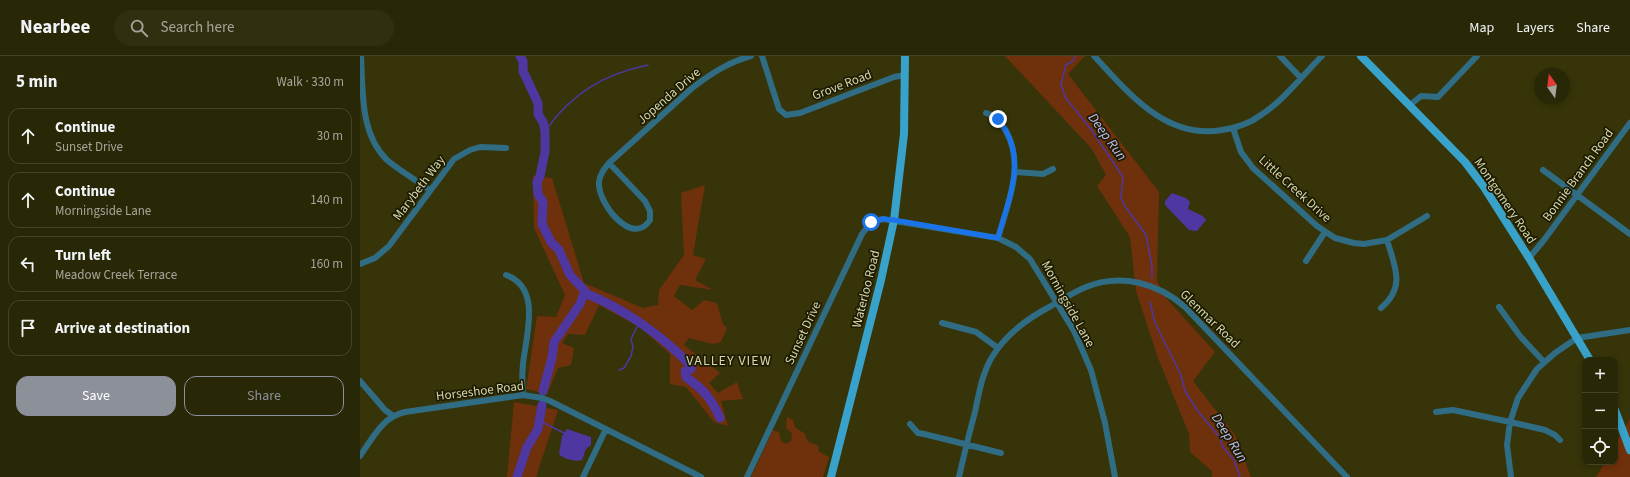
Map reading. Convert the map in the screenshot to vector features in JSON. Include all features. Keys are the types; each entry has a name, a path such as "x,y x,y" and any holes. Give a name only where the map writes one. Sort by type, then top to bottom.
{"main road":[{"name":"Waterloo Road","path":"831,477 881,280 894,220 903,146 906,75 905,56"},
{"name":"Montgomery Road","path":"1361,56 1465,162 1484,187 1529,258 1588,357"},
{"path":"1618,418 1630,450"}],"street":[{"path":"363,56 366,118 371,137 388,160 430,190"},
{"name":"Jopenda Drive","path":"609,163 648,206 650,220 643,228 632,230 622,224 604,203 599,182 604,169 609,163 705,78 719,69 751,56"},
{"name":"Grove Road","path":"762,56 779,109 786,116 800,113 894,78 906,75"},
{"path":"1094,56 1136,99 1160,119 1176,126 1194,130 1216,131 1233,128 1261,116 1322,56"},
{"path":"1280,56 1300,77"},
{"path":"1410,105 1421,96 1435,98 1441,94 1477,56"},
{"path":"986,113 998,119 1008,134 1014,153 1016,172 998,238"},
{"name":"Bonnie Branch Road","path":"1529,258 1544,240 1630,123"},
{"name":"Little Creek Drive","path":"1233,128 1241,152 1253,168 1325,232 1335,238 1354,243 1375,243 1387,240 1427,216"},
{"name":"Marybeth Way","path":"360,264 375,258 390,246 448,166 462,154 480,147 506,148"},
{"path":"1016,172 1043,174 1053,169"},
{"path":"1543,170 1630,234"},
{"name":"Sunset Drive","path":"748,477 866,226 877,220 894,220"},
{"name":"Morningside Lane","path":"894,220 998,238 1016,247 1030,259 1057,302 1083,351 1096,387 1106,423 1115,477"},
{"path":"1306,261 1325,232"},
{"path":"1381,308 1393,297 1397,283 1396,268 1387,240"},
{"path":"506,275 520,282 528,300 530,311 523,366 523,395"},
{"name":"Glenmar Road","path":"959,477 985,372 998,348 1017,328 1057,302 1087,287 1111,281 1138,282 1160,289 1174,297 1192,313 1348,477"},
{"path":"1499,307 1520,336 1544,362"},
{"path":"942,323 976,332 998,348"},
{"path":"1511,477 1507,445 1510,422 1518,398 1524,387 1544,362 1577,338 1630,330"},
{"path":"360,381 385,410 392,415 383,424 360,456"},
{"name":"Horseshoe Road","path":"392,415 523,395 542,398 701,477"},
{"path":"1436,412 1453,410 1510,422 1545,430 1555,435 1560,440"},
{"path":"910,424 918,433 1001,453"},
{"path":"583,477 606,429"}],"shaded area":[{"path":"1005,56 1085,56 1068,74 1159,192 1157,281 1167,299 1215,352 1193,381 1235,435 1251,477 1212,477 1212,471 1190,452 1189,434 1158,358 1136,291 1130,237 1097,186 1106,175 1092,149"},
{"path":"533,176 552,178 584,283 643,308 658,305 659,290 684,255 681,193 705,185 693,255 706,259 695,280 713,290 680,285 674,296 692,310 704,300 717,303 723,324 727,328 721,342 713,344 689,338 684,345 720,373 709,383 718,393 737,382 743,399 721,401 728,426 714,422 686,387 670,384 670,354 641,328 599,305 585,335 568,334 562,343 574,348 571,365 558,368 547,394 526,389 537,316 556,317 565,295 534,228"},
{"path":"1172,193 1186,198 1190,202 1188,209 1203,216 1206,220 1197,231 1189,230 1165,205 1165,201"},
{"path":"514,402 558,410 536,477 507,477"},
{"path":"787,417 793,420 795,427 805,434 808,442 818,445 819,452 829,457 823,477 751,477 773,430 779,432 781,441 786,444 791,441 792,433 786,428"},
{"path":"1630,419 1630,477 1596,477 1603,465 1618,465 1618,439"},
{"path":"567,429 591,437 591,445 586,449 582,460 570,460 559,454 562,436"}],"waterway":[{"path":"520,56 523,61 523,71 538,103 538,114 543,122 545,131 545,152 540,176 537,182 538,194 543,202 542,224 551,242 559,250 570,275 585,291 580,304 554,342 552,358 543,391"},
{"name":"Deep Run","path":"1075,56 1073,61 1066,65 1061,84 1065,97 1090,128 1123,177 1121,197 1124,205 1146,235 1152,266 1152,278"},
{"path":"545,131 566,106 590,87 617,74 648,65"},
{"path":"585,293 600,299 642,324 655,333 680,355 691,366 691,369 685,371 686,377 698,386 706,395 720,418"},
{"name":"Deep Run","path":"1150,302 1155,323 1181,375 1185,391 1197,410 1220,438 1222,446 1234,460 1240,477"},
{"path":"619,370 624,368 631,356 633,347 631,339 639,323"},
{"path":"517,477 527,447 538,429 542,405"},
{"path":"540,421 564,433"}],"district":[{"name":"VALLEY VIEW","path":"729,361"}],"route":[{"path":"871,222 883,219 894,220 998,238 1016,172 1012,143 1003,125 998,119"}]}
